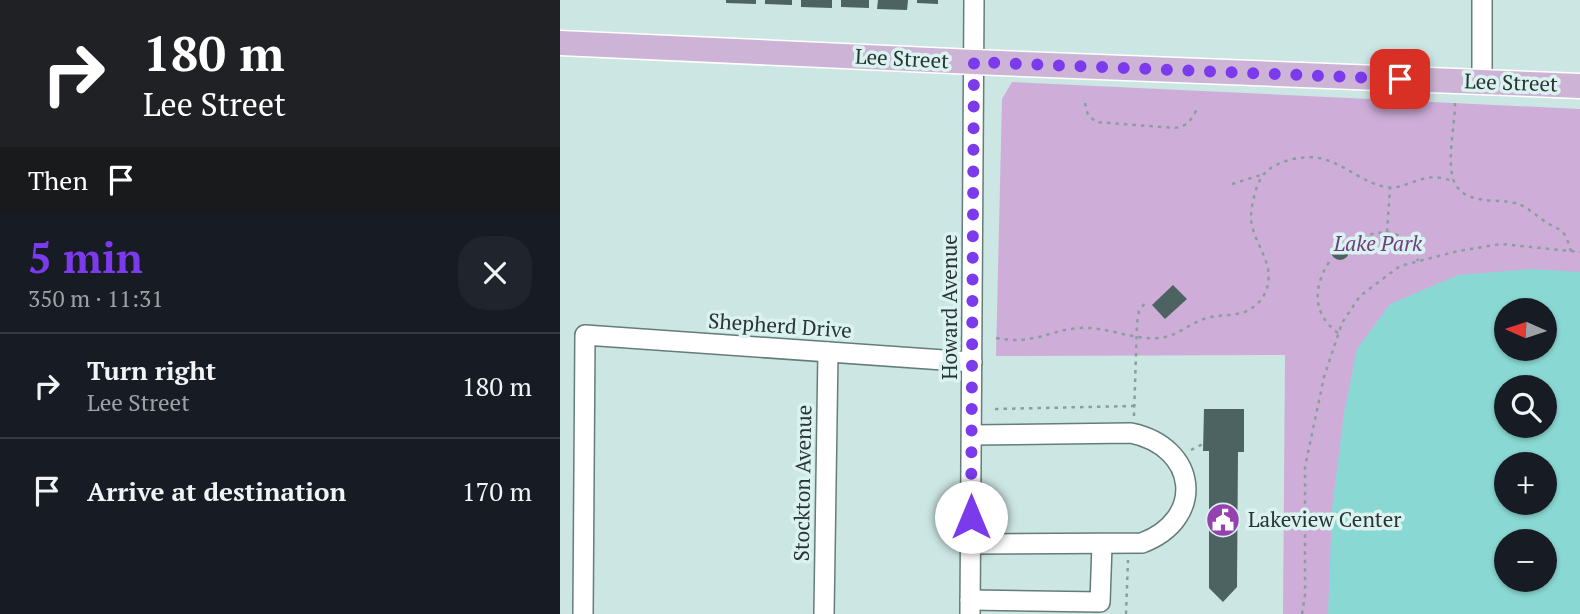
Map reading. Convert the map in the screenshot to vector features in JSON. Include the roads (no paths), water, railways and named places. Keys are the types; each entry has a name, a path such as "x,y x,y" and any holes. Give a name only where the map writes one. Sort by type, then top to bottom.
{"main road":[{"name":"Lee Street","path":"560,43 1580,86"}],"street":[{"name":"Howard Avenue","path":"970,607 974,0"},
{"path":"1482,0 1482,82"},
{"name":"Shepherd Drive","path":"583,614 584,335 972,362"},
{"name":"Stockton Avenue","path":"824,614 828,352"},
{"path":"971,544 1142,543 1158,537 1172,526 1182,509 1186,492 1180,464 1163,444 1150,437 1131,433 972,435"},
{"path":"970,607 1100,602 1102,545"}],"water":[{"path":"1532,269 1580,272 1580,614 1328,614 1332,509 1344,413 1357,349 1390,304 1458,275"}],"place":[{"name":"Lakeview Center","path":"1223,520"}],"park label":[{"name":"Lake Park","path":"1378,244"}]}
